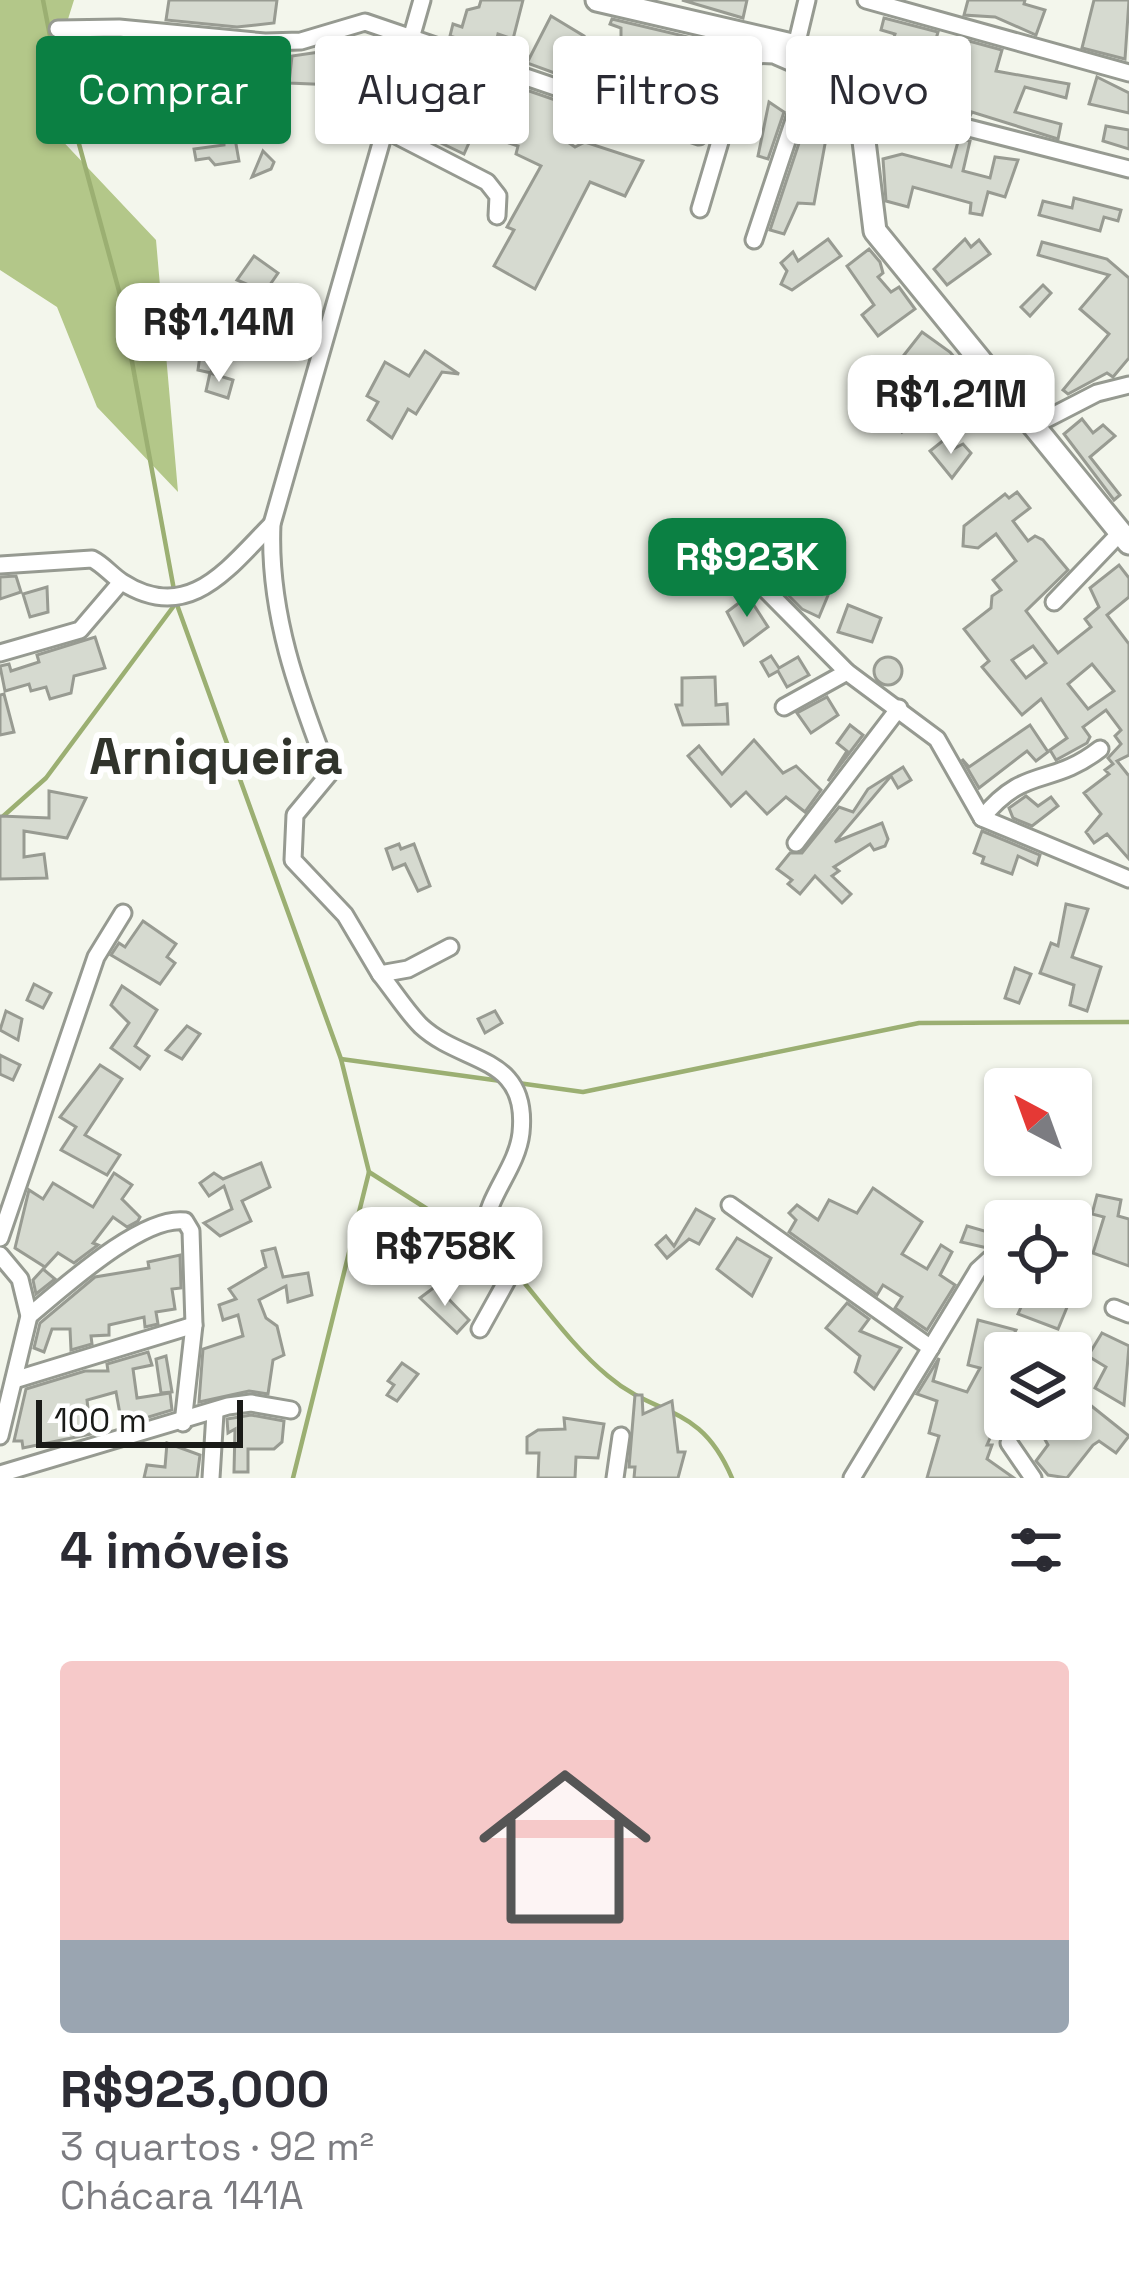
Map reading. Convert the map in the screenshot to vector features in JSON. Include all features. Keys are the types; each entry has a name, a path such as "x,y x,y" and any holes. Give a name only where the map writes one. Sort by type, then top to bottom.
{"street":[{"path":"412,36 422,0"},
{"path":"597,0 643,5 786,43"},
{"path":"798,36 807,0"},
{"path":"866,0 1129,73"},
{"path":"318,36 365,22 405,36"},
{"path":"58,29 118,28 265,42 315,37"},
{"path":"700,209 746,54 786,60"},
{"path":"971,129 1129,169"},
{"path":"382,144 272,524 272,574 288,662 329,774 295,815 293,860 345,915 380,974 421,1026 505,1072 518,1100 521,1132 512,1168 485,1229 515,1266 480,1329"},
{"path":"413,144 488,182 498,196 496,216"},
{"path":"754,240 786,144"},
{"path":"864,144 875,231 1125,538 1054,602"},
{"path":"904,370 934,394 945,394 981,364"},
{"path":"1033,426 1097,393 1129,385"},
{"path":"0,565 92,560 121,582 181,599 200,592 272,524"},
{"path":"0,653 80,630 121,582"},
{"path":"763,587 847,672 938,739 982,818 1129,879"},
{"path":"784,707 847,672"},
{"path":"796,843 898,708"},
{"path":"982,818 1010,787 1028,778 1063,775 1100,749"},
{"path":"0,1238 96,957 123,913"},
{"path":"380,974 408,969 450,947"},
{"path":"730,1205 931,1348"},
{"path":"29,1316 104,1257 159,1225 180,1220 191,1232 194,1324 183,1423"},
{"path":"0,1255 20,1279 29,1316 0,1436"},
{"path":"852,1478 984,1263"},
{"path":"14,1379 194,1324"},
{"path":"0,1474 251,1403 290,1410"},
{"path":"211,1478 215,1413"},
{"path":"615,1478 622,1436"},
{"path":"1009,1443 1033,1478"}],"green space":[{"path":"0,0 74,0 63,36 36,36 36,144 65,144 156,240 178,492 97,407 57,307 0,270"}],"building":[{"path":"169,0 277,0 274,23 237,27 166,20"},
{"path":"481,0 523,0 514,36 450,36 453,24 462,27 467,10 479,7"},
{"path":"682,0 747,0 743,18"},
{"path":"968,0 1025,0 1024,4 1045,10 1036,35 995,17 964,15"},
{"path":"1094,0 1129,0 1125,59 1082,48"},
{"path":"551,16 584,36 553,36 553,72 529,64"},
{"path":"884,18 938,32 937,36 894,36 881,30"},
{"path":"612,19 684,36 621,36 621,28 610,24"},
{"path":"971,42 1002,50 996,71 1069,84 1066,98 1025,87 1015,112 1061,124 1058,139 972,112"},
{"path":"315,53 315,84 291,83 292,56"},
{"path":"1097,77 1129,93 1129,113 1089,104"},
{"path":"529,91 553,99 553,144 591,144 643,161 625,196 590,182 535,289 494,266 514,230 507,227 541,166 516,154 518,146 512,144 529,144"},
{"path":"769,102 784,112 768,159 758,156"},
{"path":"1106,126 1129,130 1129,149 1103,141"},
{"path":"236,144 239,161 215,165 209,158 196,160 194,149"},
{"path":"443,144 468,144 464,154"},
{"path":"799,144 825,144 814,204 798,203 784,234 770,230"},
{"path":"957,144 969,144 963,171 990,178 995,157 1018,160 1005,197 988,192 982,215 970,213 971,203 913,187 908,207 886,201 883,159 902,154 951,167"},
{"path":"263,151 274,162 271,169 252,177"},
{"path":"1074,198 1121,210 1118,221 1104,217 1100,231 1039,215 1043,201 1072,208"},
{"path":"828,239 841,256 792,290 781,284 787,271 781,263 793,252 798,261"},
{"path":"965,239 971,247 979,240 990,254 947,285 934,269"},
{"path":"1042,242 1107,259 1129,278 1129,358 1113,377 1107,373 1068,394 1063,390 1109,334 1080,309 1109,275 1038,255"},
{"path":"869,249 880,262 883,273 878,277 891,292 899,287 915,309 878,336 862,315 874,305 847,266"},
{"path":"254,256 278,273 265,292 237,280"},
{"path":"1043,285 1051,293 1030,316 1021,307"},
{"path":"254,327 284,334 278,359 247,351"},
{"path":"922,332 961,365 940,379 927,362 922,368 904,355"},
{"path":"201,347 215,348 211,373 198,370"},
{"path":"425,351 459,374 442,372 416,414 408,409 392,438 368,420 378,402 367,396 385,362 409,376"},
{"path":"210,373 233,380 228,398 206,391"},
{"path":"895,378 931,411 902,432 877,392"},
{"path":"950,403 959,412 950,421 941,412"},
{"path":"1082,419 1093,433 1103,425 1115,436 1090,457 1120,495 1114,500 1064,434"},
{"path":"945,439 953,449 963,444 971,453 952,478 930,451"},
{"path":"1017,492 1030,508 1013,521 1028,541 1035,536 1043,540 1068,570 1026,611 1058,653 1091,627 1085,619 1099,607 1090,588 1119,565 1129,578 1129,597 1107,615 1129,644 1129,755 1117,761 1129,776 1129,859 1107,834 1094,843 1086,832 1101,814 1084,793 1109,774 1105,770 1113,764 1108,758 1121,744 1115,736 1121,730 1106,710 1083,727 1090,737 1087,743 1056,760 1050,750 1067,738 1041,699 1022,715 982,667 989,661 964,629 991,608 992,596 1001,590 993,580 1016,561 996,534 978,548 963,546 964,526 1005,494 1009,498","holes":["1033,646 1046,663 1026,678 1012,660","1092,664 1114,691 1088,709 1068,684"]},
{"path":"754,549 774,567 780,560 809,583 831,588 819,617 802,609 771,578 755,578 740,565"},
{"path":"16,576 21,592 0,599 0,577"},
{"path":"47,587 48,612 30,617 23,594"},
{"path":"748,596 768,627 744,645 727,612"},
{"path":"848,605 881,618 872,642 838,632"},
{"path":"95,637 105,668 74,676 71,693 50,699 46,687 31,691 29,684 5,691 0,666 9,664 11,671 39,662 37,655"},
{"path":"771,656 779,668 798,657 809,675 787,687 778,671 769,676 761,662"},
{"path":"888,657 898,661 902,671 898,681 888,685 878,681 874,671 878,661"},
{"path":"715,677 716,705 727,704 728,724 683,725 676,705 682,705 682,678"},
{"path":"4,694 14,732 0,735 0,695"},
{"path":"827,697 838,715 811,733 797,713"},
{"path":"850,725 863,735 828,781 847,751 837,743"},
{"path":"1030,725 1048,752 1036,761 1027,751 979,788 962,759 969,767"},
{"path":"754,740 783,773 796,766 821,790 805,812 786,797 767,814 746,792 731,806 688,756 699,746 722,774"},
{"path":"903,767 911,780 898,788 891,776 835,842 882,823 888,839 885,846 874,850 870,844 834,867 839,871 832,876 851,894 842,903 815,876 800,894 788,884 792,880 777,869 790,853 802,853 839,807 853,812 868,789"},
{"path":"49,791 86,798 67,838 24,831 24,857 44,854 47,878 0,879 0,816 49,818"},
{"path":"1026,796 1038,806 1051,797 1058,806 1032,826 1013,818 1009,808"},
{"path":"982,831 1040,855 1037,865 1018,856 1012,874 982,863 984,857 974,853"},
{"path":"399,844 401,849 414,844 430,886 418,891 405,864 393,869 386,849"},
{"path":"1066,904 1088,909 1072,957 1101,967 1087,1011 1070,1005 1074,985 1040,973 1051,943 1058,946"},
{"path":"143,921 176,944 167,957 175,963 160,984 111,955 119,943 125,947"},
{"path":"1015,968 1031,974 1019,1003 1005,998"},
{"path":"34,984 51,993 43,1008 27,1000"},
{"path":"122,986 157,1010 135,1046 149,1056 140,1069 111,1048 129,1023 111,1005"},
{"path":"6,1011 22,1019 18,1040 0,1030"},
{"path":"495,1011 502,1023 485,1033 478,1019"},
{"path":"187,1026 200,1034 182,1059 166,1050"},
{"path":"0,1055 20,1065 13,1080 0,1074"},
{"path":"100,1065 122,1079 85,1135 120,1155 107,1175 61,1150 76,1127 60,1117"},
{"path":"261,1163 270,1187 242,1201 251,1221 220,1236 204,1223 232,1209 224,1186 209,1196 200,1183 214,1173 223,1179"},
{"path":"114,1173 132,1185 122,1199 140,1217 138,1221 127,1227 113,1217 93,1243 98,1245 74,1263 58,1253 45,1267 15,1248 29,1190 43,1199 53,1183 93,1207"},
{"path":"873,1188 922,1222 902,1254 927,1269 941,1245 952,1252 940,1275 955,1285 927,1330 895,1308 902,1297 883,1285 877,1295 789,1232 796,1220 789,1213 797,1205 818,1220 829,1200 857,1213"},
{"path":"1097,1195 1121,1200 1118,1216 1129,1219 1129,1266 1093,1253 1104,1217 1092,1214"},
{"path":"696,1209 714,1219 699,1244 689,1239 667,1258 656,1245 666,1236 674,1246"},
{"path":"967,1226 984,1231 984,1247 961,1242"},
{"path":"737,1238 771,1258 752,1296 717,1269"},
{"path":"275,1248 283,1277 308,1273 312,1295 288,1302 286,1286 259,1300 266,1318 277,1326 284,1355 273,1360 268,1394 249,1391 199,1402 203,1349 243,1336 238,1315 223,1320 219,1305 236,1299 229,1289 266,1267 262,1251"},
{"path":"180,1255 181,1288 172,1289 175,1309 156,1312 158,1324 145,1327 144,1317 109,1325 109,1335 91,1336 92,1344 71,1350 70,1329 52,1329 44,1352 34,1348 40,1323 95,1277 149,1268 148,1262"},
{"path":"43,1269 55,1279 36,1294 33,1280"},
{"path":"436,1286 469,1320 457,1333 420,1298"},
{"path":"847,1303 869,1319 860,1331 901,1348 874,1389 855,1372 860,1356 826,1328"},
{"path":"1021,1308 1067,1308 1058,1329 1018,1314"},
{"path":"978,1320 1016,1330 984,1332 984,1440 992,1445 987,1459 1014,1478 927,1478 939,1436 929,1433 937,1401 917,1394 939,1358 933,1381 967,1392 980,1368 968,1365"},
{"path":"1102,1333 1129,1346 1124,1405 1095,1388 1106,1367 1092,1358"},
{"path":"148,1352 152,1365 133,1369 137,1398 170,1393 172,1410 122,1425 116,1392 87,1400 91,1434 23,1448 22,1441 14,1441 26,1389 85,1371 108,1371 107,1364"},
{"path":"166,1356 172,1392 161,1393 156,1359"},
{"path":"402,1363 418,1374 397,1401 387,1395 394,1385 388,1381"},
{"path":"635,1395 642,1395 643,1414 672,1401 678,1452 685,1452 678,1478 634,1478 635,1467 629,1467"},
{"path":"1092,1406 1129,1436 1116,1453 1099,1441 1093,1445 1067,1478 1048,1475 1036,1461 1048,1445 1045,1440 1092,1440"},
{"path":"251,1415 284,1421 282,1442 274,1449 248,1449 248,1472 234,1472 235,1429 228,1433 227,1419"},
{"path":"564,1418 604,1424 598,1458 576,1457 575,1478 538,1478 539,1453 527,1453 527,1437 538,1430 565,1429"},
{"path":"167,1443 200,1455 197,1478 144,1478 147,1465 165,1467"}],"waterway":[{"path":"43,0 50,36"},
{"path":"79,144 119,291 174,590"},
{"path":"176,602 341,1059 369,1172 293,1478"},
{"path":"0,819 46,778 176,603"},
{"path":"518,1083 583,1092 919,1023 1129,1022"},
{"path":"341,1059 501,1081"},
{"path":"369,1172 495,1252"},
{"path":"516,1273 595,1365 626,1390 677,1415 706,1436 732,1478"}],"district":[{"name":"Arniqueira","path":"216,756"}]}
